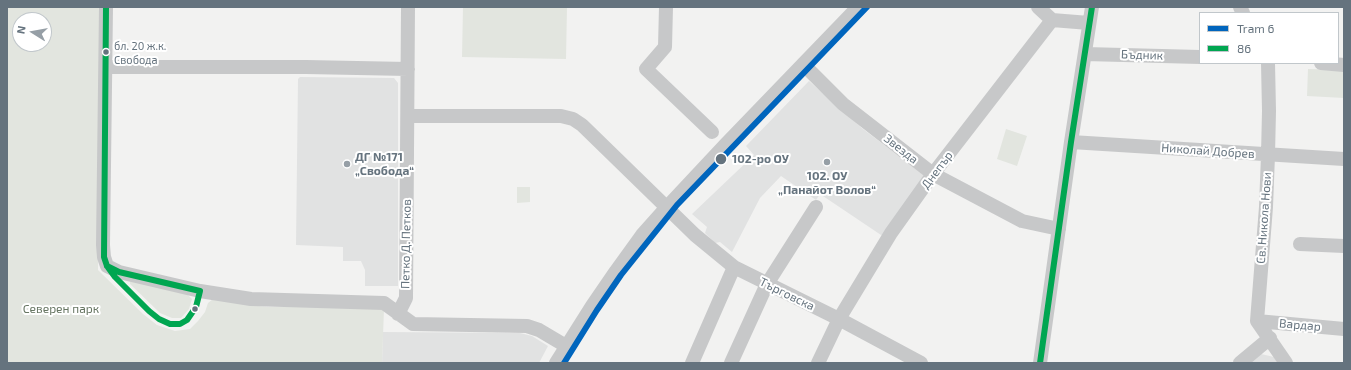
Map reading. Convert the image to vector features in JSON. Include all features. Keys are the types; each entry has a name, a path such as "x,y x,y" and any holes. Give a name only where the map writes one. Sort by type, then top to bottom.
{"street":[{"path":"106,7 103,245 104,257 107,266 119,272 200,291 251,299 384,303 413,324 527,326 539,330 566,346"},
{"name":"Петко Д. Петков","path":"398,314 406,298 408,7"},
{"path":"666,7 665,47 646,69 712,132"},
{"path":"556,363 616,271 642,235 666,207 858,7"},
{"path":"1038,7 1052,20 1089,24"},
{"path":"1040,363 1071,142 1092,7"},
{"name":"Днепър","path":"818,363 839,319 891,233 933,174 1052,20"},
{"name":"Бъдник","path":"1085,54 1199,57"},
{"name":"Звезда","path":"803,64 843,104 933,174 1022,221 1059,229"},
{"name":"Св. Никола Нови","path":"1257,321 1266,207 1269,112 1268,64"},
{"path":"1333,64 1344,65"},
{"path":"106,67 306,67 408,69"},
{"path":"408,116 561,116 573,119 582,125 666,207"},
{"name":"Николай Добрев","path":"1071,142 1344,159"},
{"name":"Търговска","path":"666,207 695,235 734,267 839,319 920,363"},
{"path":"731,363 767,284 816,207"},
{"path":"1300,244 1344,246"},
{"path":"692,363 734,267"},
{"path":"1257,321 1286,363"},
{"name":"Вардар","path":"1257,321 1344,329"},
{"path":"1240,363 1270,338"}],"shaded area":[{"name":"ДГ №171 „Свобода“","path":"300,77 394,78 398,83 398,286 365,286 365,270 361,261 343,261 343,247 296,245 298,79"},
{"name":"102. ОУ „Панайот Волов“","path":"809,81 863,129 925,176 884,237 820,194 816,200 781,176 760,198 732,252 720,242 715,243 705,233 707,227 692,214 754,155 746,146"},
{"path":"383,332 520,333 532,336 548,346 539,363 382,363"},
{"path":"1261,354 1274,357 1278,363 1250,363"}],"green space":[{"name":"Северен парк","path":"7,7 100,7 98,270 143,314 157,325 175,331 190,329 205,312 208,303 213,299 269,307 384,309 382,363 7,363"},
{"path":"463,7 567,7 566,59 462,57"},
{"path":"1308,69 1344,70 1344,98 1307,96"},
{"path":"1006,129 1027,136 1017,166 997,159"},
{"path":"517,187 530,187 530,202 517,203"},
{"path":"130,280 187,294 192,299 189,309 181,318 172,318 160,313 130,284"}],"tram line":[{"name":"6","path":"564,363 621,275 677,205 867,7"}],"transit line":[{"name":"86","path":"106,7 104,257 107,266"},
{"name":"86","path":"1040,363 1071,142 1092,7"},
{"name":"86","path":"107,266 119,272 200,291 196,307 187,320 180,324 170,324 159,319 115,277 107,266"}],"place":[{"name":"бл. 20 ж.к. Свобода","path":"106,52"},
{"name":"102-ро ОУ","path":"721,159"},
{"name":"102. ОУ „Панайот Волов“","path":"827,162"},
{"name":"ДГ №171 „Свобода“","path":"347,164"}]}
